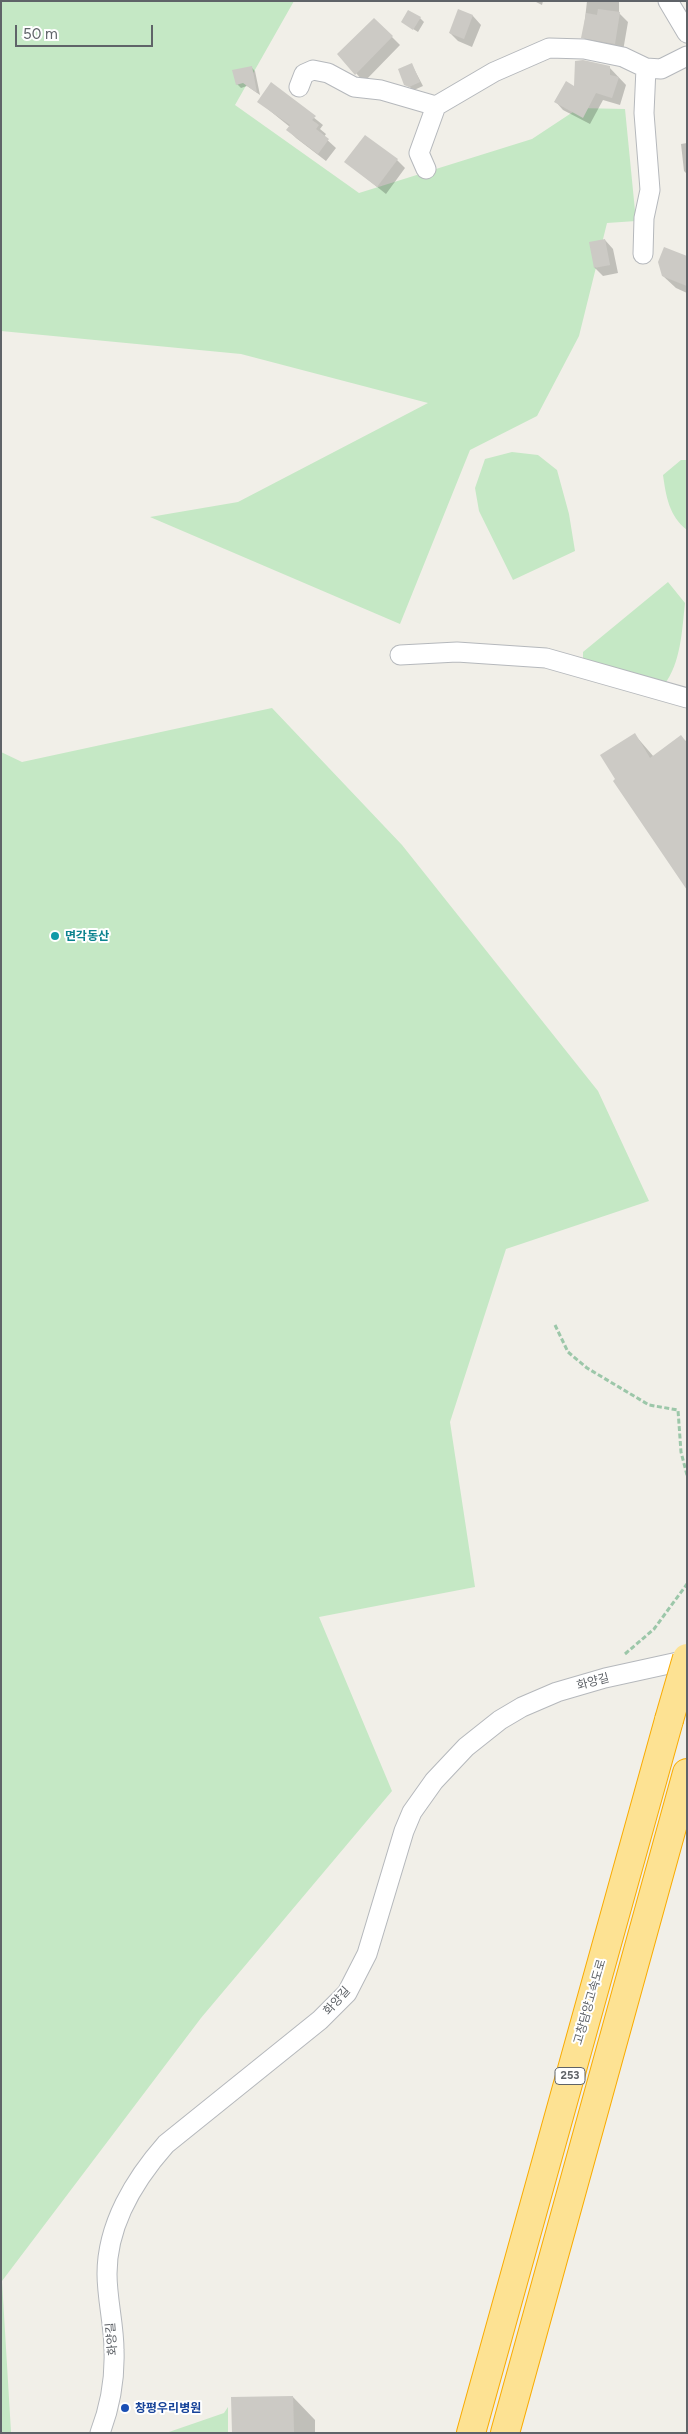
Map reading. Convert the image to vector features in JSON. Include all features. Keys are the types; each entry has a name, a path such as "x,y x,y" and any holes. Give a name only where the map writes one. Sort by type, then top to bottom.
{"highway":[{"name":"고창담양고속도로","path":"471,2433 687,1659"},
{"name":"253","path":"505,2433 687,1774"}],"street":[{"path":"668,1 687,33"},
{"path":"426,169 419,152 436,106 494,72 549,48 584,49 622,57 646,68 661,69 687,56"},
{"path":"643,254 644,218 650,190 644,113 646,68"},
{"path":"299,87 304,74 313,70 328,73 354,87 381,90 436,106"},
{"path":"400,655 457,652 546,658 687,698"},
{"name":"화양길","path":"100,2433 113,2384 114,2350 107,2272 111,2242 132,2189 147,2166 166,2144 320,2020 347,1993 367,1954 404,1831 412,1812 422,1796 449,1764 482,1733 522,1708 557,1692 605,1678 687,1659"}],"path":[{"path":"555,1325 568,1352 587,1368 649,1405 678,1410 681,1452 687,1475"},
{"path":"605,1678 624,1655 654,1629 687,1584"}],"green space":[{"path":"1,1 294,1 235,105 359,193 532,139 579,108 625,109 636,221 607,223 579,336 537,416 470,450 400,624 150,517 238,502 428,403 241,354 1,331"},
{"path":"512,452 538,455 557,470 569,514 575,551 513,580 479,511 475,488 485,459"},
{"path":"681,460 687,460 687,530 672,512 667,498 663,475"},
{"path":"668,582 685,603 682,635 677,657 670,676 664,685 583,660 583,652"},
{"path":"272,708 402,845 598,1091 649,1201 506,1249 450,1422 475,1587 319,1617 392,1791 201,2018 2,2281 11,2432 1,2433 1,752 22,762"},
{"path":"228,2407 228,2433 166,2433 224,2413"}],"building":[{"path":"458,9 473,15 464,39 449,33"},
{"path":"598,9 620,12 615,44 581,38 586,13 597,15"},
{"path":"408,10 421,17 413,30 401,22"},
{"path":"374,18 393,36 355,75 337,54"},
{"path":"583,60 610,66 610,75 619,77 612,98 596,93 583,118 554,102 566,81 574,86 575,61"},
{"path":"412,63 420,82 409,87 404,85 398,69"},
{"path":"252,66 257,93 243,83 236,85 232,70"},
{"path":"271,82 316,116 312,120 319,125 316,129 329,139 318,154 286,130 290,125 257,102"},
{"path":"365,135 398,159 377,187 344,162"},
{"path":"605,239 610,265 594,268 589,242"},
{"path":"664,247 687,256 687,286 662,276 658,262"},
{"path":"635,733 650,758 681,735 687,743 687,890 613,781 615,779 600,755"},
{"path":"293,2396 294,2433 232,2433 231,2397"}],"place":[{"name":"면각동산","path":"55,936"},
{"name":"창평우리병원","path":"125,2408"}]}
